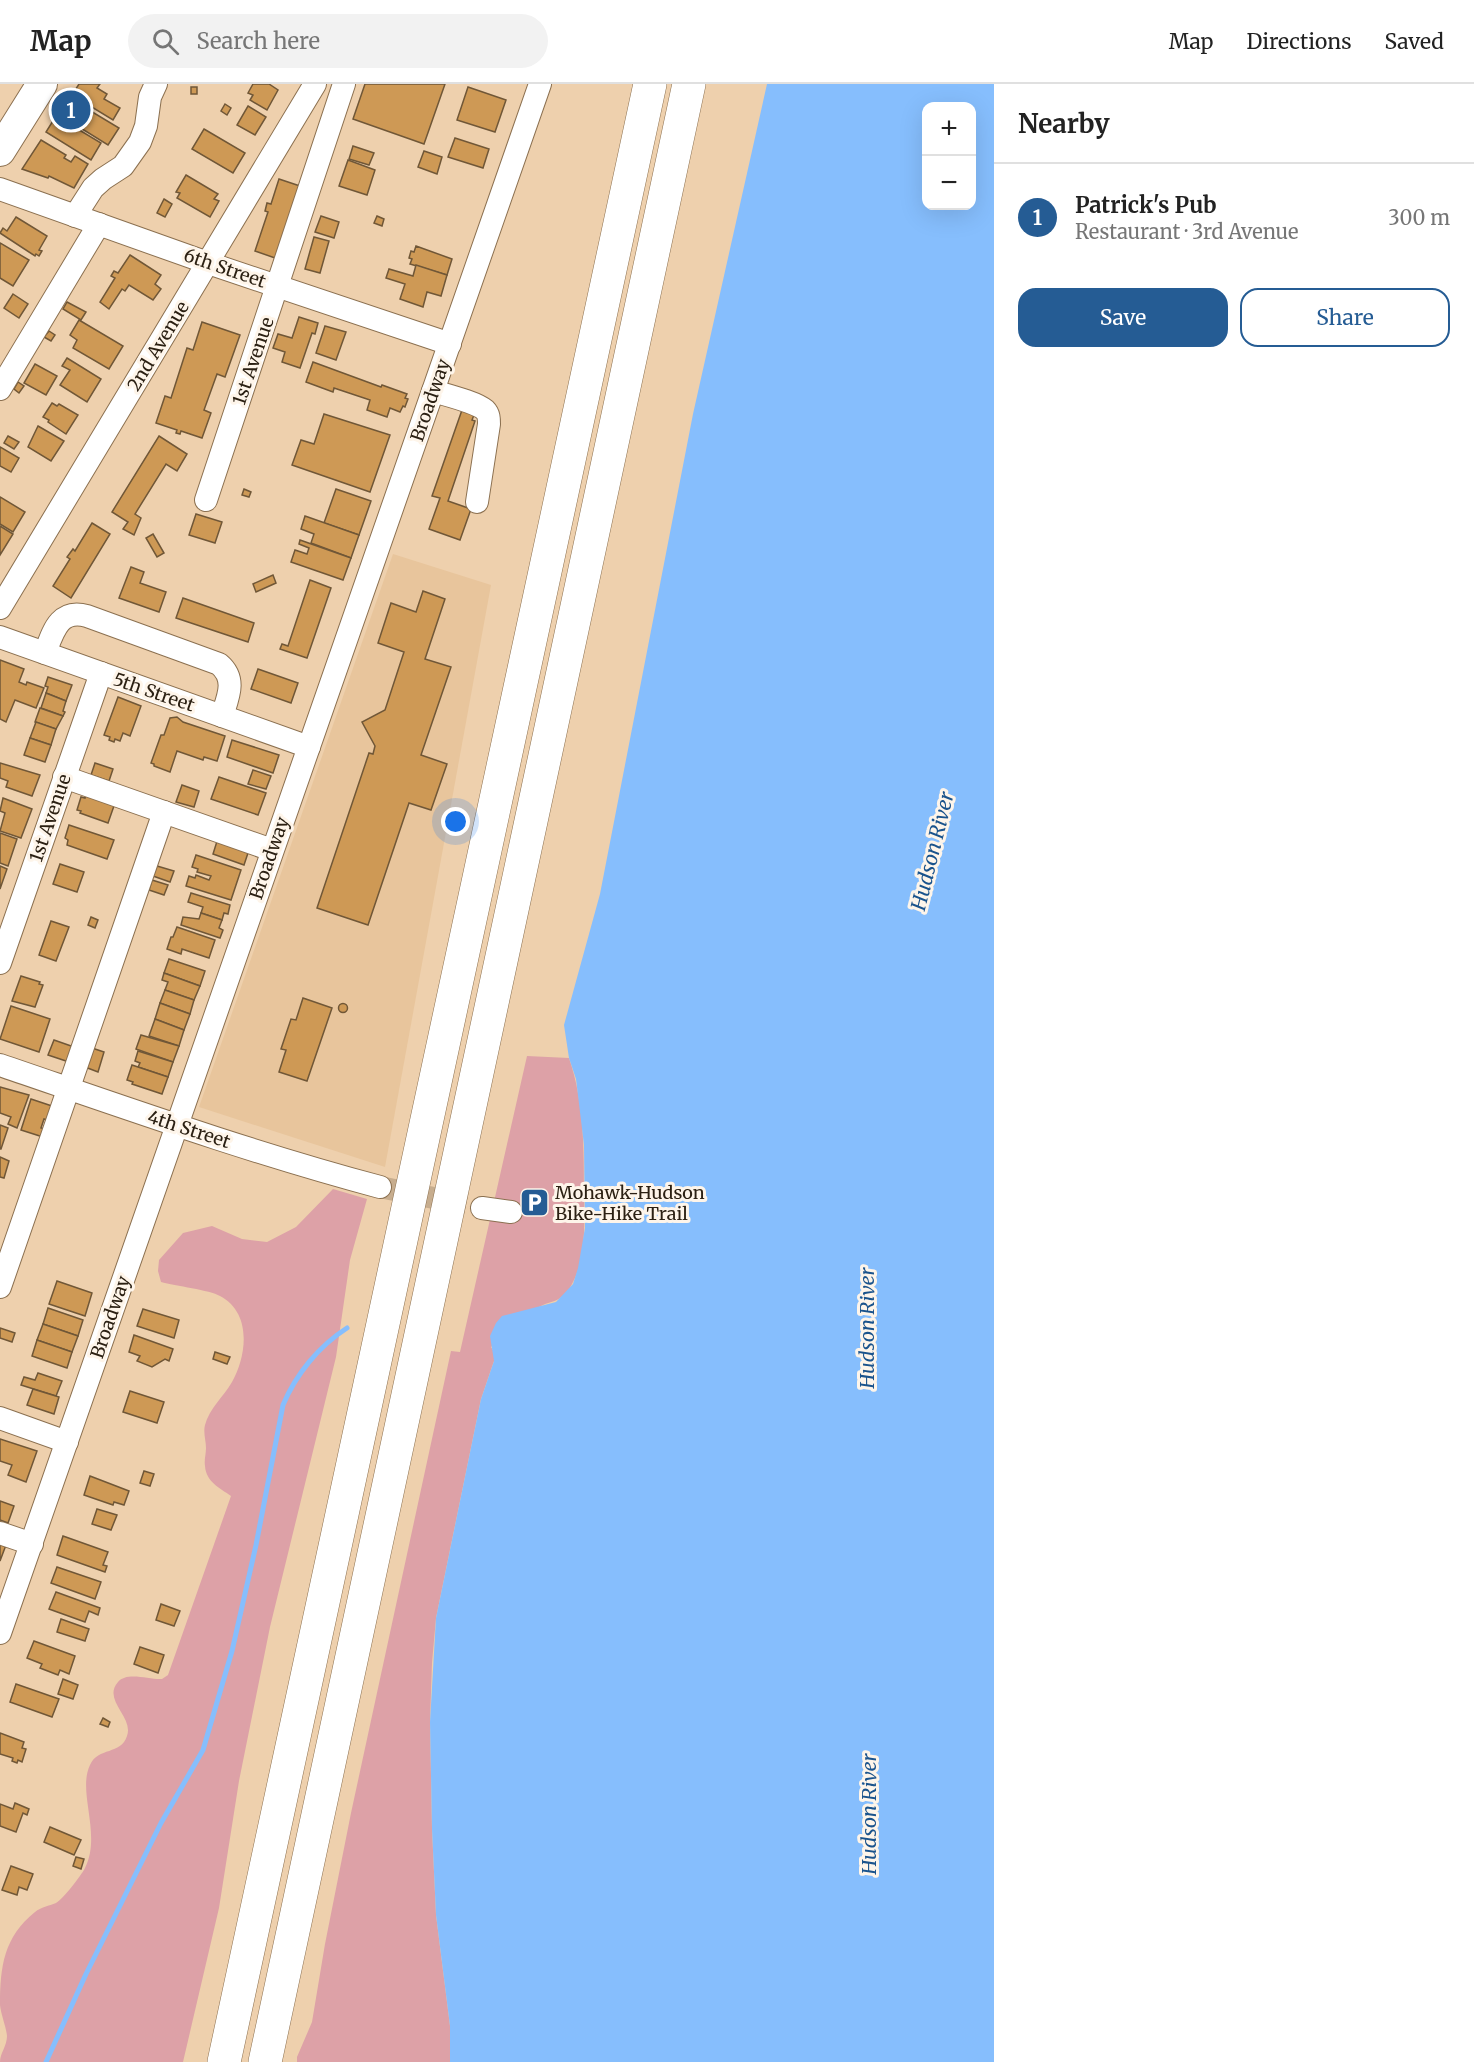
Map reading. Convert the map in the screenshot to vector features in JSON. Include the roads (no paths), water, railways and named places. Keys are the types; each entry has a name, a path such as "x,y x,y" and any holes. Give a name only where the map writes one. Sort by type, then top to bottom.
{"highway":[{"path":"224,2062 650,84"},
{"path":"265,2062 689,84"}],"main road":[{"path":"0,151 42,84"}],"street":[{"name":"2nd Avenue","path":"0,608 315,84"},
{"name":"1st Avenue","path":"206,500 279,286 344,84"},
{"name":"Broadway","path":"0,1633 540,84"},
{"path":"75,216 93,188 123,166 136,149 145,132 146,88"},
{"name":"6th Street","path":"0,189 450,344"},
{"path":"0,389 99,224"},
{"path":"433,391 481,408 487,413 489,424 477,502"},
{"path":"45,653 54,629 68,616 80,614 98,620 213,661 223,667 229,676 231,688 222,716"},
{"name":"5th Street","path":"0,637 309,747"},
{"name":"1st Avenue","path":"0,963 7,922 64,777 101,673"},
{"path":"64,777 272,850"},
{"path":"0,1287 164,812"},
{"name":"4th Street","path":"0,1065 176,1125 323,1172 380,1187"},
{"path":"482,1208 511,1212"},
{"path":"0,1418 67,1442"},
{"path":"0,1533 32,1544"}],"water":[{"name":"Hudson River","path":"767,84 994,84 994,2062 450,2062 450,2026 436,1915 432,1829 430,1722 436,1618 481,1399 494,1361 490,1336 502,1316 556,1302 573,1284 578,1268 585,1228 584,1145 576,1079 569,1058 564,1025 600,894 693,414"}],"waterway":[{"path":"46,2062 86,1974 161,1823 203,1750 232,1651 256,1545 283,1405 309,1362 327,1343 347,1328"}],"tunnel":[{"path":"380,1187 482,1208"}],"place":[{"name":"Patrick's Pub","path":"71,110"},
{"name":"Mohawk-Hudson Bike-Hike Trail","path":"534,1202"}]}
